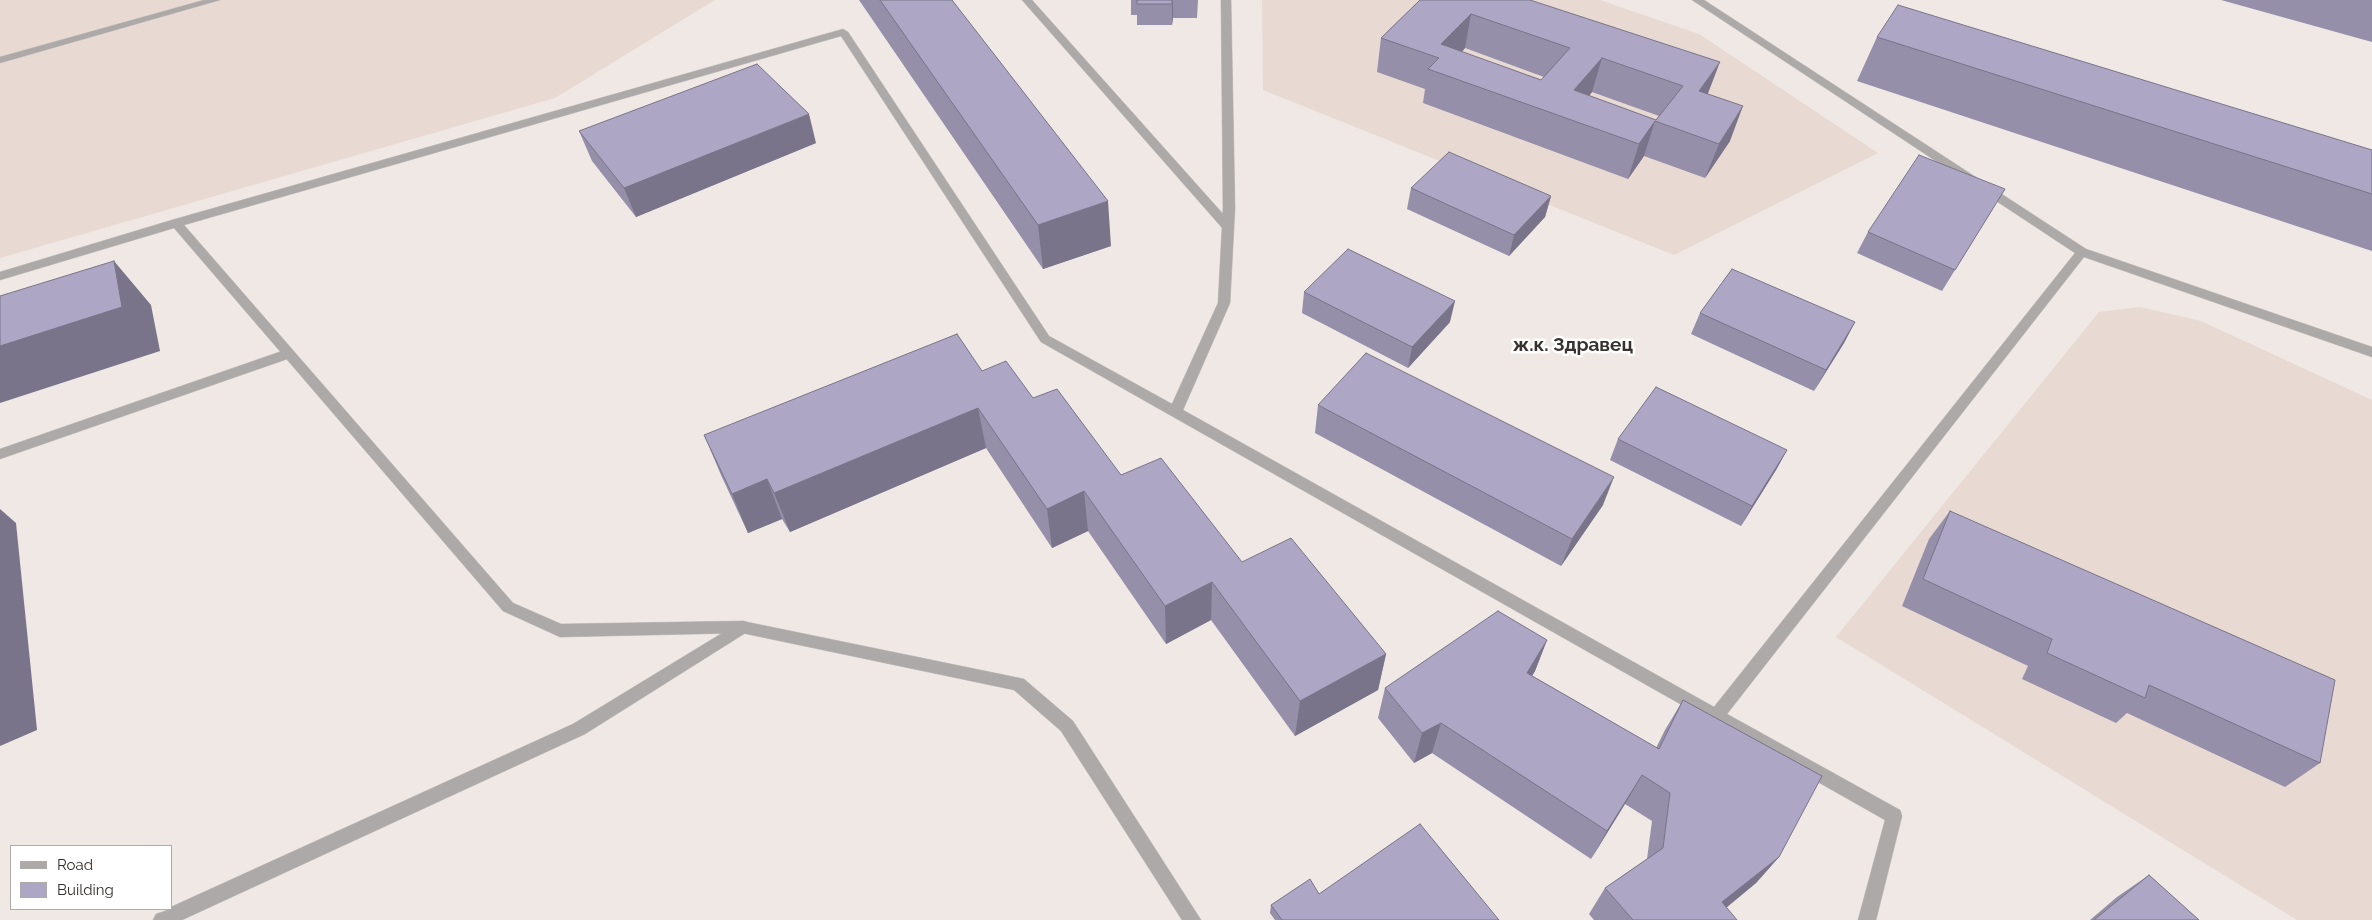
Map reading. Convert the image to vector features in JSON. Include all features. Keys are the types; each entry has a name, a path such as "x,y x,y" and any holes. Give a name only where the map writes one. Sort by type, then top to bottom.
{"street":[{"path":"0,60 216,0"},
{"path":"1027,0 1228,227"},
{"path":"1175,412 1224,303 1228,227 1226,0"},
{"path":"1696,0 2082,252 2372,352"},
{"path":"0,276 176,223 843,32 1045,339 1894,816 1867,920"},
{"path":"176,223 508,607 560,631 742,627 1018,684 1067,726 1192,920"},
{"path":"1717,715 2082,252"},
{"path":"0,454 288,354"},
{"path":"162,920 579,729 742,627"}],"shaded area":[{"path":"0,0 715,0 555,98 0,258"},
{"path":"1262,0 1600,0 1699,34 1878,153 1674,255 1263,90"},
{"path":"2140,307 2201,321 2372,400 2372,920 2297,920 1836,637 2099,312"}],"building":[{"path":"880,0 952,0 1108,201 1038,225"},
{"path":"1137,0 1172,0 1172,4 1137,4"},
{"path":"1420,0 1530,0 1720,62 1699,91 1743,106 1719,144 1655,121 1639,144 1428,69 1439,58 1381,38","holes":["1471,14 1570,48 1541,80 1441,44","1602,58 1683,86 1656,120 1574,90"]},
{"path":"1898,5 2372,150 2372,194 1877,37"},
{"path":"757,64 809,114 624,188 579,131"},
{"path":"1449,152 1551,196 1514,235 1411,188"},
{"path":"1919,155 2005,189 1955,270 1868,232"},
{"path":"1348,249 1455,301 1412,347 1304,292"},
{"path":"114,261 122,307 0,346 0,296"},
{"path":"1732,269 1855,322 1826,370 1700,313"},
{"path":"957,334 982,371 1006,361 1033,398 1057,389 1121,475 1161,458 1242,562 1291,538 1386,654 1300,701 1212,582 1165,606 1084,491 1047,509 978,408 774,493 767,479 732,494 704,435"},
{"path":"1366,353 1614,477 1572,539 1318,405"},
{"path":"1656,387 1787,450 1752,506 1618,439"},
{"path":"1950,511 2335,680 2320,763 2149,685 2145,698 2047,653 2052,639 1923,579"},
{"path":"1498,611 1547,640 1527,673 1659,749 1683,700 1822,776 1779,857 1722,902 1737,920 1633,920 1605,888 1663,848 1670,793 1642,775 1607,831 1441,723 1422,733 1385,688"},
{"path":"1420,824 1499,920 1282,920 1271,905 1310,879 1319,894"},
{"path":"2149,875 2199,920 2094,920"}],"district":[{"name":"ж.к. Здравец","path":"1573,345"}]}
